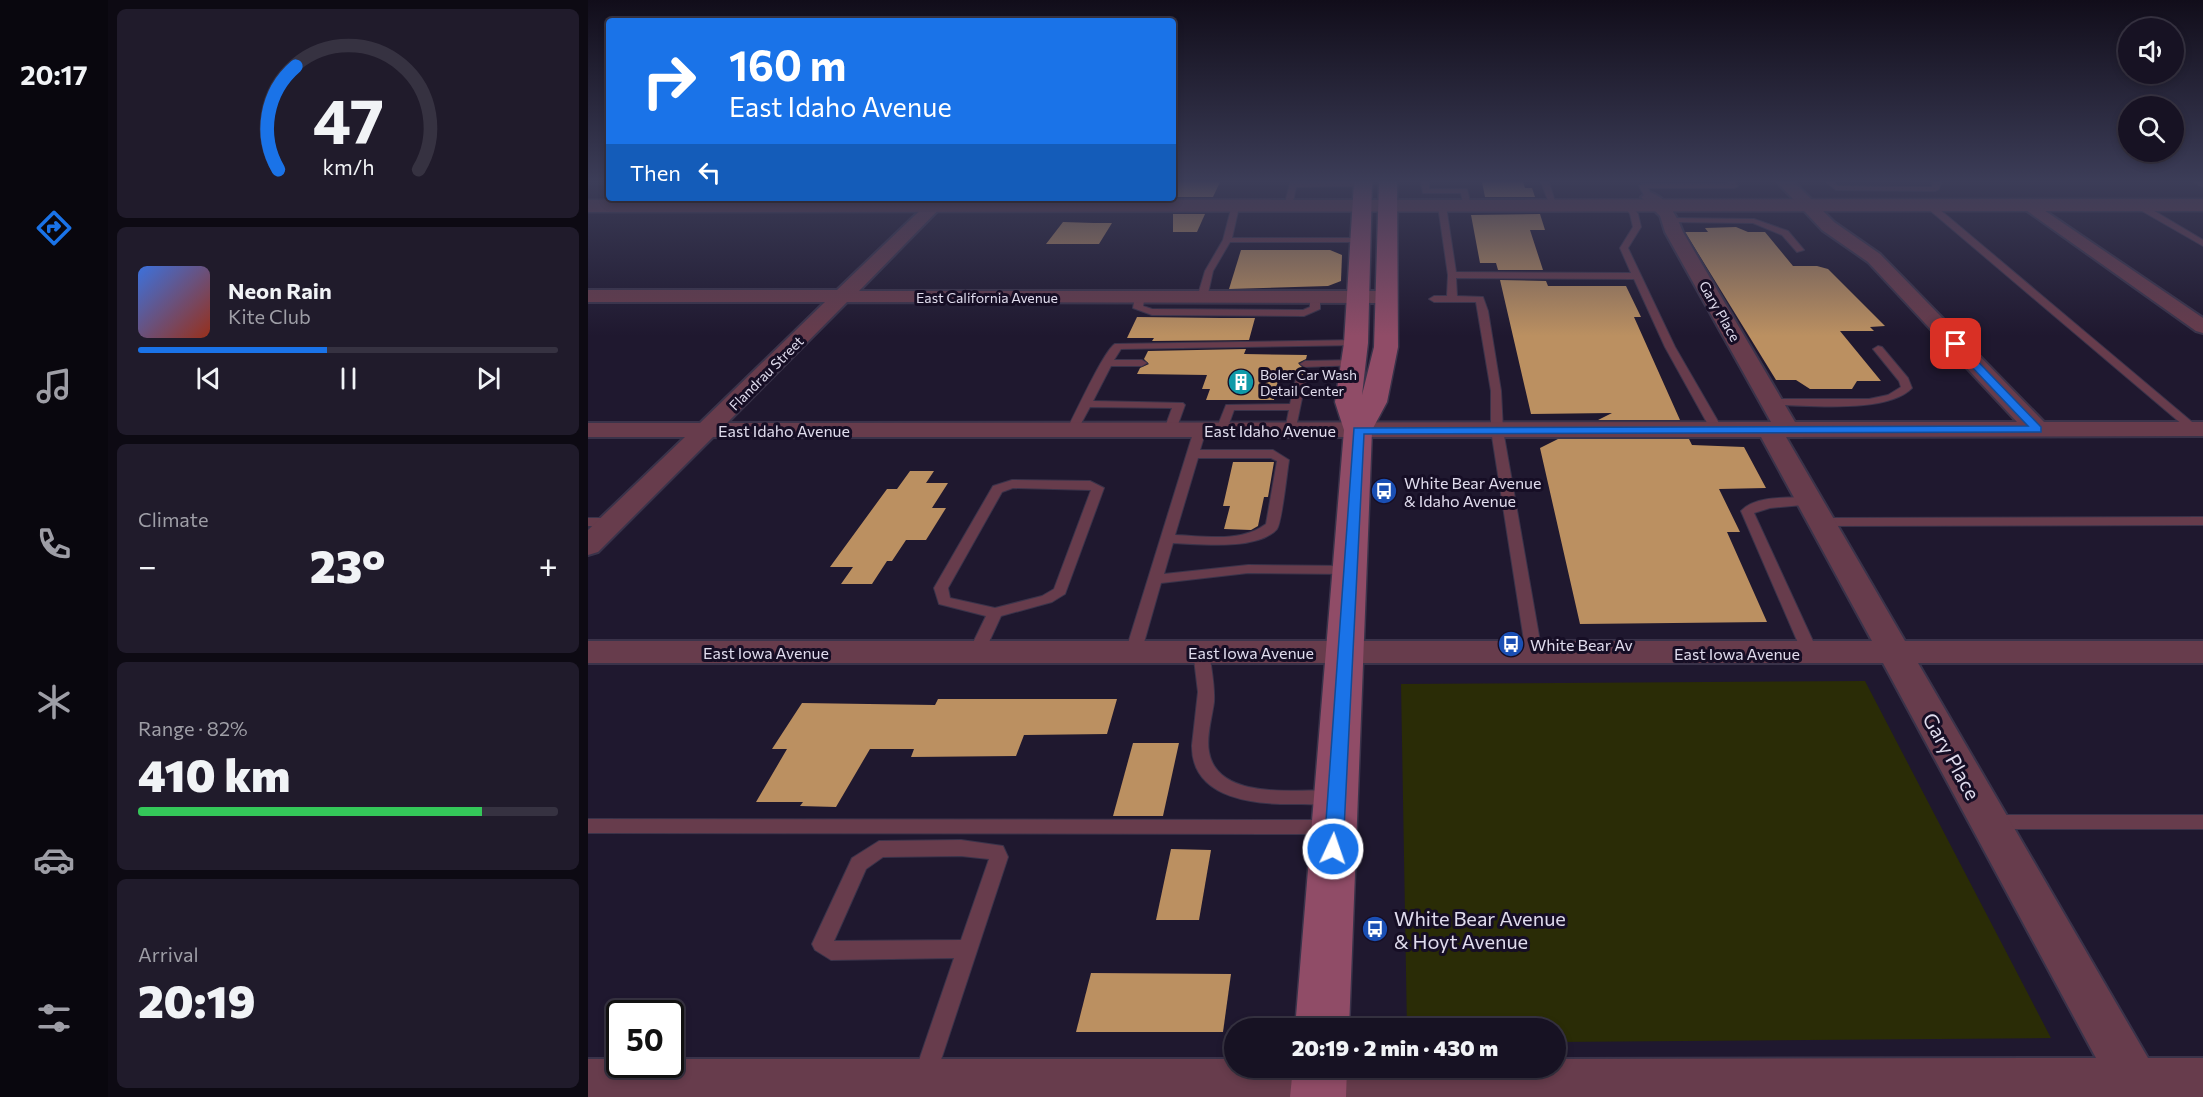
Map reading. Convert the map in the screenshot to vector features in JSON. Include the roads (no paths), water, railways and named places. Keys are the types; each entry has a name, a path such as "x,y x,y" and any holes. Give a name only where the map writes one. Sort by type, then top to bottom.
{"main road":[{"path":"1323,1018 1358,430 1348,402 1355,353 1361,233"},
{"path":"1358,430 1374,402 1383,364 1386,338 1388,233"}],"street":[{"name":"Flandrau Street","path":"588,546 600,522 707,430 906,233"},
{"name":"Gary Place","path":"1674,233 1773,402 1779,430 1816,512 2135,1082"},
{"path":"1838,233 1874,258 2037,429"},
{"path":"2069,233 2203,327"},
{"name":"East California Avenue","path":"588,296 843,296 1141,304 1202,298 1269,305 1314,297 1387,297"},
{"name":"East Idaho Avenue","path":"588,430 1211,430 1293,419 1358,430 2198,429"},
{"name":"East Iowa Avenue","path":"588,652 2203,652"},
{"path":"588,1083 1319,1083 1446,1090 2018,1089 2135,1082 2203,1082"}],"lane":[{"path":"1202,298 1209,271 1229,233"},
{"path":"1446,233 1452,275 1452,299"},
{"path":"1633,233 1624,248 1670,347 1717,430"},
{"path":"1785,233 1800,250"},
{"path":"1963,233 2198,429"},
{"path":"2185,233 2203,244"},
{"path":"1227,240 1361,240"},
{"path":"1452,275 1637,276"},
{"path":"1434,299 1480,299 1496,392 1497,430 1534,653"},
{"path":"1141,304 1269,305"},
{"path":"1072,431 1106,363 1115,348 1119,346 1355,353"},
{"path":"1773,402 1869,402 1891,398 1907,388 1904,380 1878,349"},
{"path":"1305,364 1355,353"},
{"path":"1106,363 1142,363"},
{"path":"1293,419 1301,379"},
{"path":"1085,404 1179,405 1170,430"},
{"path":"1132,653 1193,454 1211,430"},
{"path":"1166,539 1250,538 1267,532 1272,526 1283,460 1281,457 1273,454 1193,454"},
{"path":"1012,484 1090,485 1098,488 1059,591 1047,600 995,613 944,601 941,588 997,489 1012,484"},
{"path":"1810,652 1747,511 1767,504 1816,512 2203,521"},
{"path":"1154,579 1248,569 1349,570"},
{"path":"976,653 995,613"},
{"path":"1201,651 1206,692 1200,752 1204,768 1226,788 1251,796 1335,812"},
{"path":"588,826 1335,812"},
{"path":"1989,822 2203,822"},
{"path":"922,1083 968,949 999,857 996,852 961,848 879,849 859,864 822,944 831,951 968,949"}],"place":[{"name":"Boler Car Wash Detail Center","path":"1241,382"},
{"name":"White Bear Avenue & Idaho Avenue","path":"1384,491"},
{"name":"White Bear Av","path":"1511,644"},
{"name":"White Bear Avenue & Hoyt Avenue","path":"1375,929"}]}
